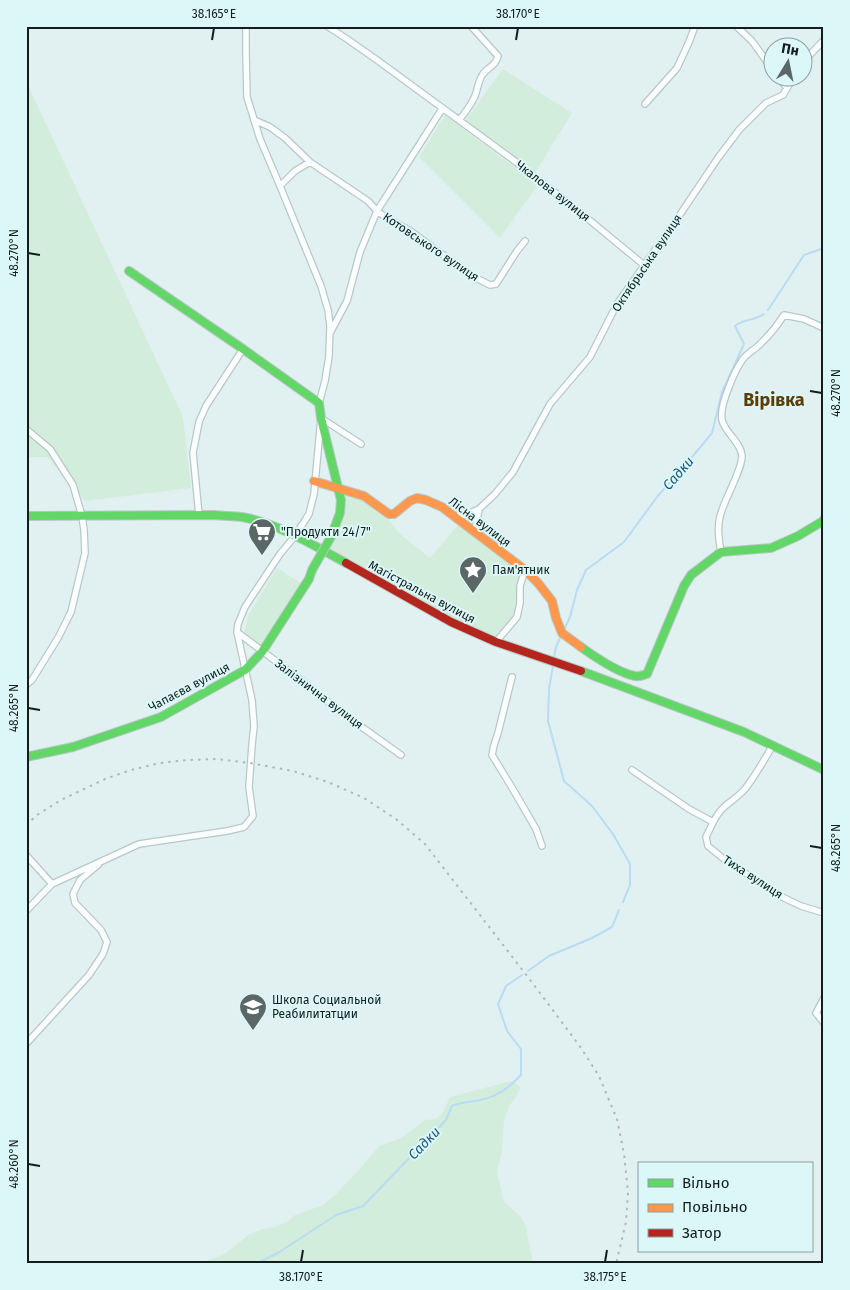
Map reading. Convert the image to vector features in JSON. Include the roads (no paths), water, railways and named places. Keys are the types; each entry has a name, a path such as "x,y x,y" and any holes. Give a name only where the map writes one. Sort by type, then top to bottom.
{"street":[{"path":"26,911 52,884 139,844 217,833 244,827 253,816 249,787 254,726 252,700 237,632 238,624 245,607 309,514 314,494 321,418 319,403 325,382 330,334 328,310 321,286 260,139 247,97 246,26"},
{"name":"Чкалова вулиця","path":"326,26 505,154 644,265"},
{"path":"459,120 476,95 479,80 487,69 496,63 498,56 470,26"},
{"path":"646,104 677,68 690,42 695,26"},
{"path":"736,26 752,41 762,55"},
{"path":"812,53 824,40"},
{"name":"Октябрьська вулиця","path":"479,509 495,494 513,472 550,404 590,357 616,304 718,158 739,130 766,103 783,94 787,88"},
{"path":"330,334 347,301 360,252 377,211 442,109"},
{"name":"Котовського вулиця","path":"254,120 270,127 285,138 310,162 368,201 388,219 409,230 472,276 490,285 496,284 525,242"},
{"path":"280,186 295,171 310,162"},
{"path":"129,271 319,403"},
{"path":"824,328 784,315 766,338 742,360 731,382 722,405 722,419 739,447 742,456 719,518 718,529 721,552 771,548 798,536 824,519"},
{"path":"200,515 193,454 199,422 206,406 243,349"},
{"path":"321,418 361,444"},
{"name":"Чапаєва вулиця","path":"26,757 73,747 161,717 245,670 262,652 309,579 331,536 340,513 341,500 321,418"},
{"path":"26,429 50,449 73,485 82,516 85,554 71,612 58,638 32,680 26,685"},
{"path":"314,482 338,488"},
{"name":"Лісна вулиця","path":"338,488 364,496 391,515 417,498 442,508 526,570 552,601 562,633 591,654 617,669 637,677 647,674 684,586 691,575 721,552"},
{"path":"453,516 466,516 479,509"},
{"path":"475,531 479,509"},
{"name":"Магістральна вулиця","path":"26,516 214,515 242,517 267,524 335,557 451,622 496,642 674,704 744,732 824,770"},
{"path":"496,642 517,617 520,603 520,586 526,570"},
{"name":"Залізнична вулиця","path":"237,632 338,710 401,755"},
{"path":"512,677 492,755 532,821 542,846"},
{"name":"Тиха вулиця","path":"773,745 744,790 723,808 713,822 706,838 708,846 725,860 780,896 801,906 824,913"},
{"path":"632,770 689,809 713,822"},
{"path":"26,855 52,884"},
{"path":"26,1044 88,975 103,954 107,942 101,930 75,903 73,894 80,880 106,859"},
{"path":"824,998 816,1013 824,1023"}],"waterway":[{"name":"Садки","path":"768,310 804,255 824,248"},
{"name":"Садки","path":"564,630 570,617 577,590 586,570 624,542 657,497 712,433 722,392 744,344 735,326 764,314"},
{"name":"Садки","path":"554,657 560,638"},
{"name":"Садки","path":"553,666 549,689 548,721 564,781 592,806 613,834 630,864 630,885 623,902"},
{"name":"Садки","path":"528,971 549,956 592,938 612,927 619,910"},
{"name":"Садки","path":"255,1264 278,1253 336,1215 363,1206 446,1120 452,1106 492,1097 512,1084 521,1075 521,1049 507,1031 498,1004 506,986 522,975"}],"railway":[{"path":"26,825 37,815 61,800 105,779 131,770 160,763 217,759 293,771 328,782 364,798 396,819 425,844 534,985 579,1045 599,1076 617,1119 624,1154 628,1192 626,1222 616,1264"}],"place":[{"name":"\"Продукти 24/7\"","path":"262,556"},
{"name":"Пам'ятник","path":"473,594"},
{"name":"Школа Социальной Реабилитатции","path":"253,1031"}],"district":[{"name":"Вірівка","path":"774,400"}]}
